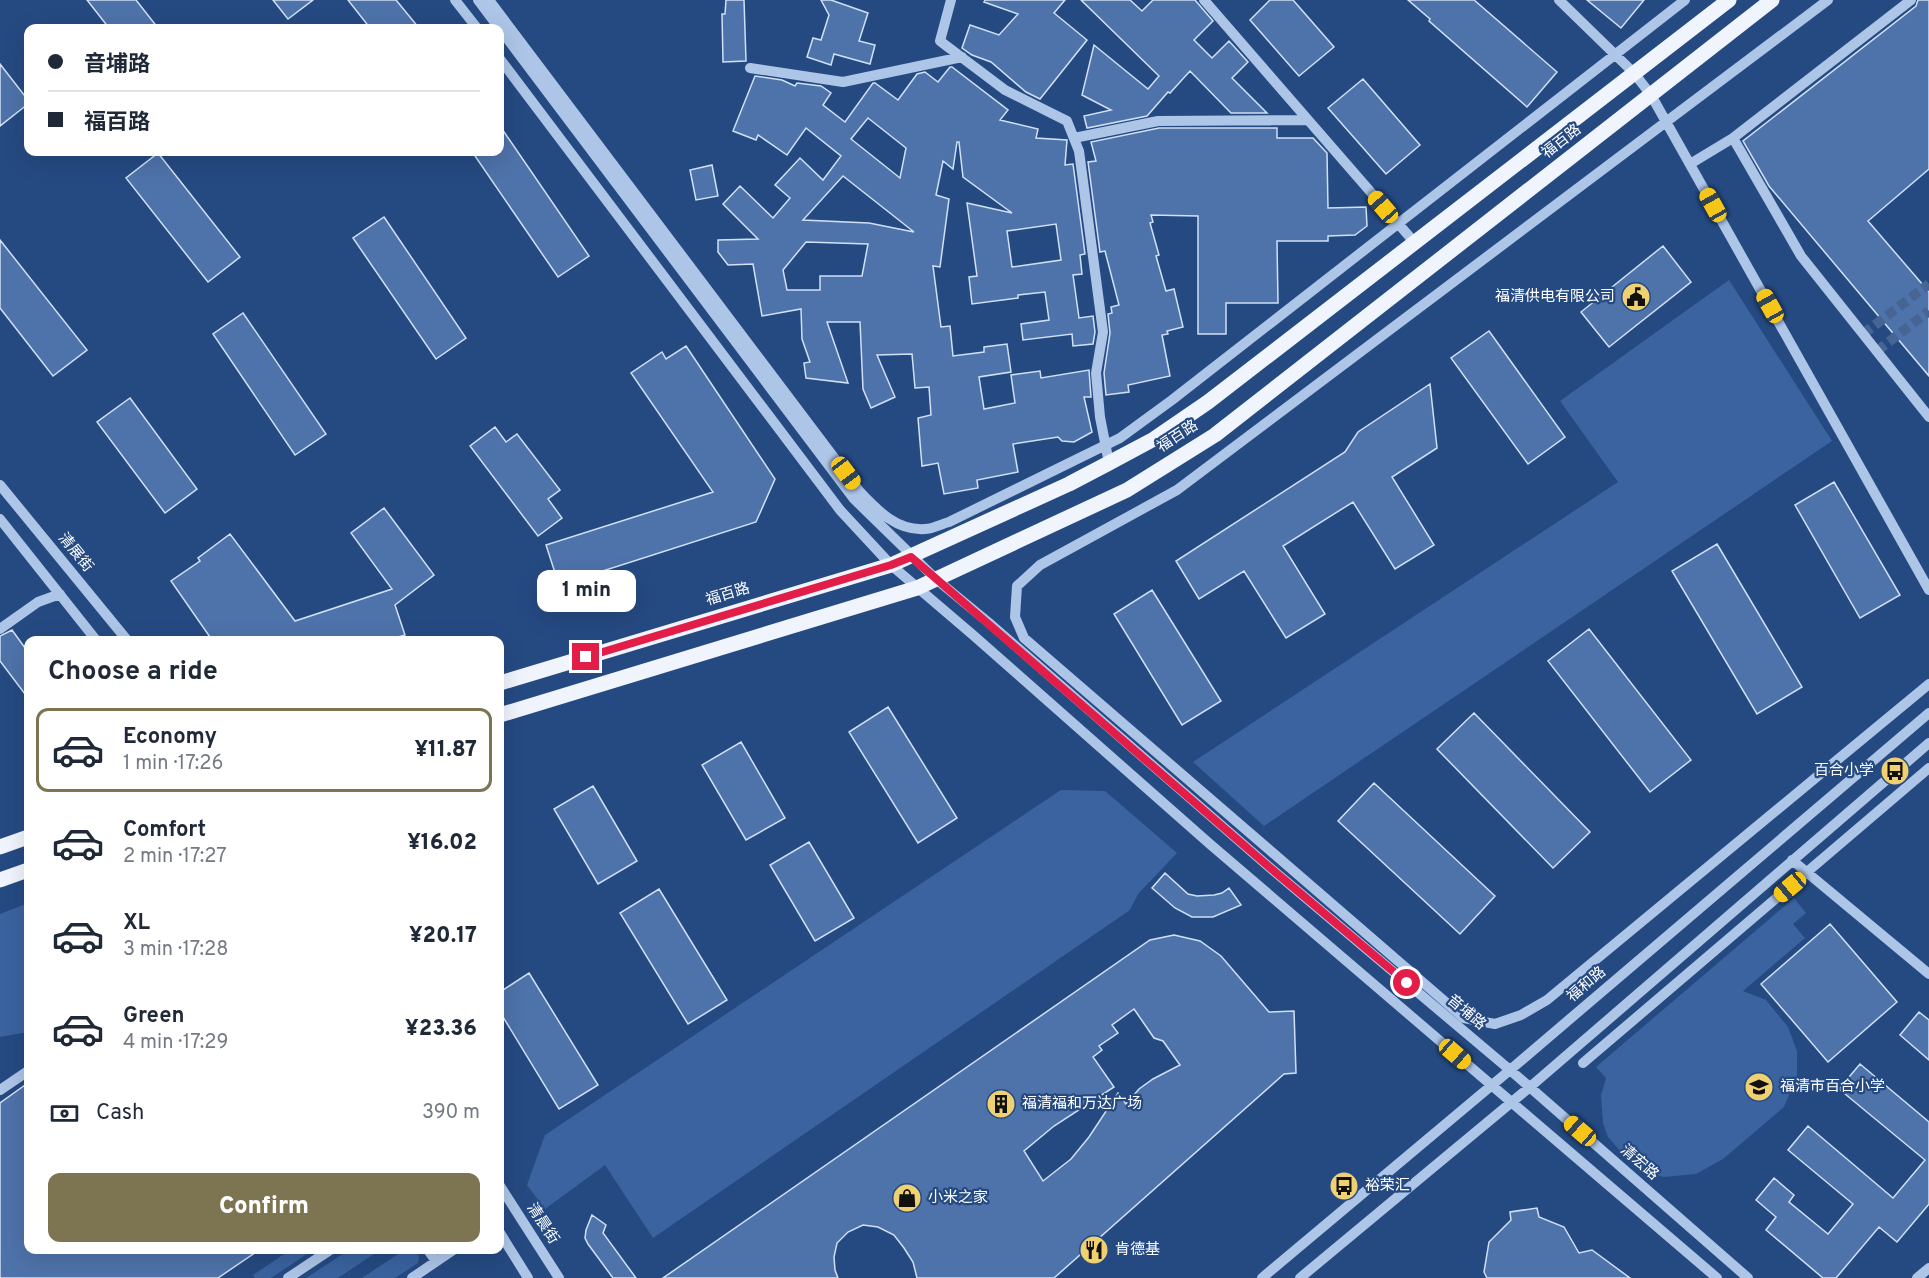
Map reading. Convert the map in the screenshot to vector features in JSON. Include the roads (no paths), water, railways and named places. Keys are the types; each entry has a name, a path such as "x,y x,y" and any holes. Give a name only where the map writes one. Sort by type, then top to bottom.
{"main road":[{"name":"福百路","path":"504,682 891,565 1069,484 1154,439 1208,402 1729,0"},
{"name":"福百路","path":"504,714 917,588 1127,490 1215,435 1772,0"},
{"path":"0,847 24,838"},
{"path":"0,880 24,871"}],"street":[{"path":"455,0 474,24"},
{"name":"音埔路","path":"478,0 495,24"},
{"path":"489,0 853,483 879,513 904,527 927,529 949,522 1120,438 1172,400 1684,0"},
{"path":"951,0 940,41 1005,90 1067,121 1079,151 1103,332 1096,373 1100,417 1109,463"},
{"path":"1204,0 1415,243"},
{"path":"1559,0 1634,73 1651,95 1929,590"},
{"path":"1828,0 1177,490 1040,565 1017,586 1015,617 1024,638 1464,1018 1495,1024 1521,1016 1547,1000 1929,684"},
{"path":"1690,164 1733,138 1911,0"},
{"name":"音埔路","path":"504,36 854,499 937,580 1268,866 1510,1070"},
{"path":"750,68 843,82 962,57"},
{"path":"504,64 840,510 891,565 1211,845 1717,1278"},
{"path":"1074,138 1158,121 1308,120"},
{"path":"1733,138 1801,256 1929,417"},
{"name":"清展街","path":"0,485 124,636"},
{"path":"0,519 93,636"},
{"path":"0,629 38,602 60,594"},
{"name":"福和路","path":"1262,1278 1929,713"},
{"path":"1300,1278 1512,1103 1929,743"},
{"path":"1582,1063 1929,768"},
{"path":"1792,860 1929,974"},
{"name":"清宏路","path":"1510,1070 1748,1278"},
{"path":"0,1090 24,1074"},
{"name":"清晨街","path":"504,1192 559,1278"},
{"path":"504,1239 528,1278"},
{"path":"288,1278 324,1254"},
{"path":"431,1254 436,1261"},
{"path":"412,1278 447,1254"},
{"path":"1917,1278 1929,1268"},
{"path":"1924,1278 1929,1274"}],"tunnel":[{"path":"1863,334 1929,284"},
{"path":"1877,351 1929,311"}],"place":[{"name":"福清供电有限公司","path":"1636,297"},
{"name":"百合小学","path":"1895,771"},
{"name":"福清市百合小学","path":"1759,1087"},
{"name":"福清福和万达广场","path":"1001,1104"},
{"name":"裕荣汇","path":"1344,1186"},
{"name":"小米之家","path":"907,1198"},
{"name":"肯德基","path":"1094,1250"}]}
